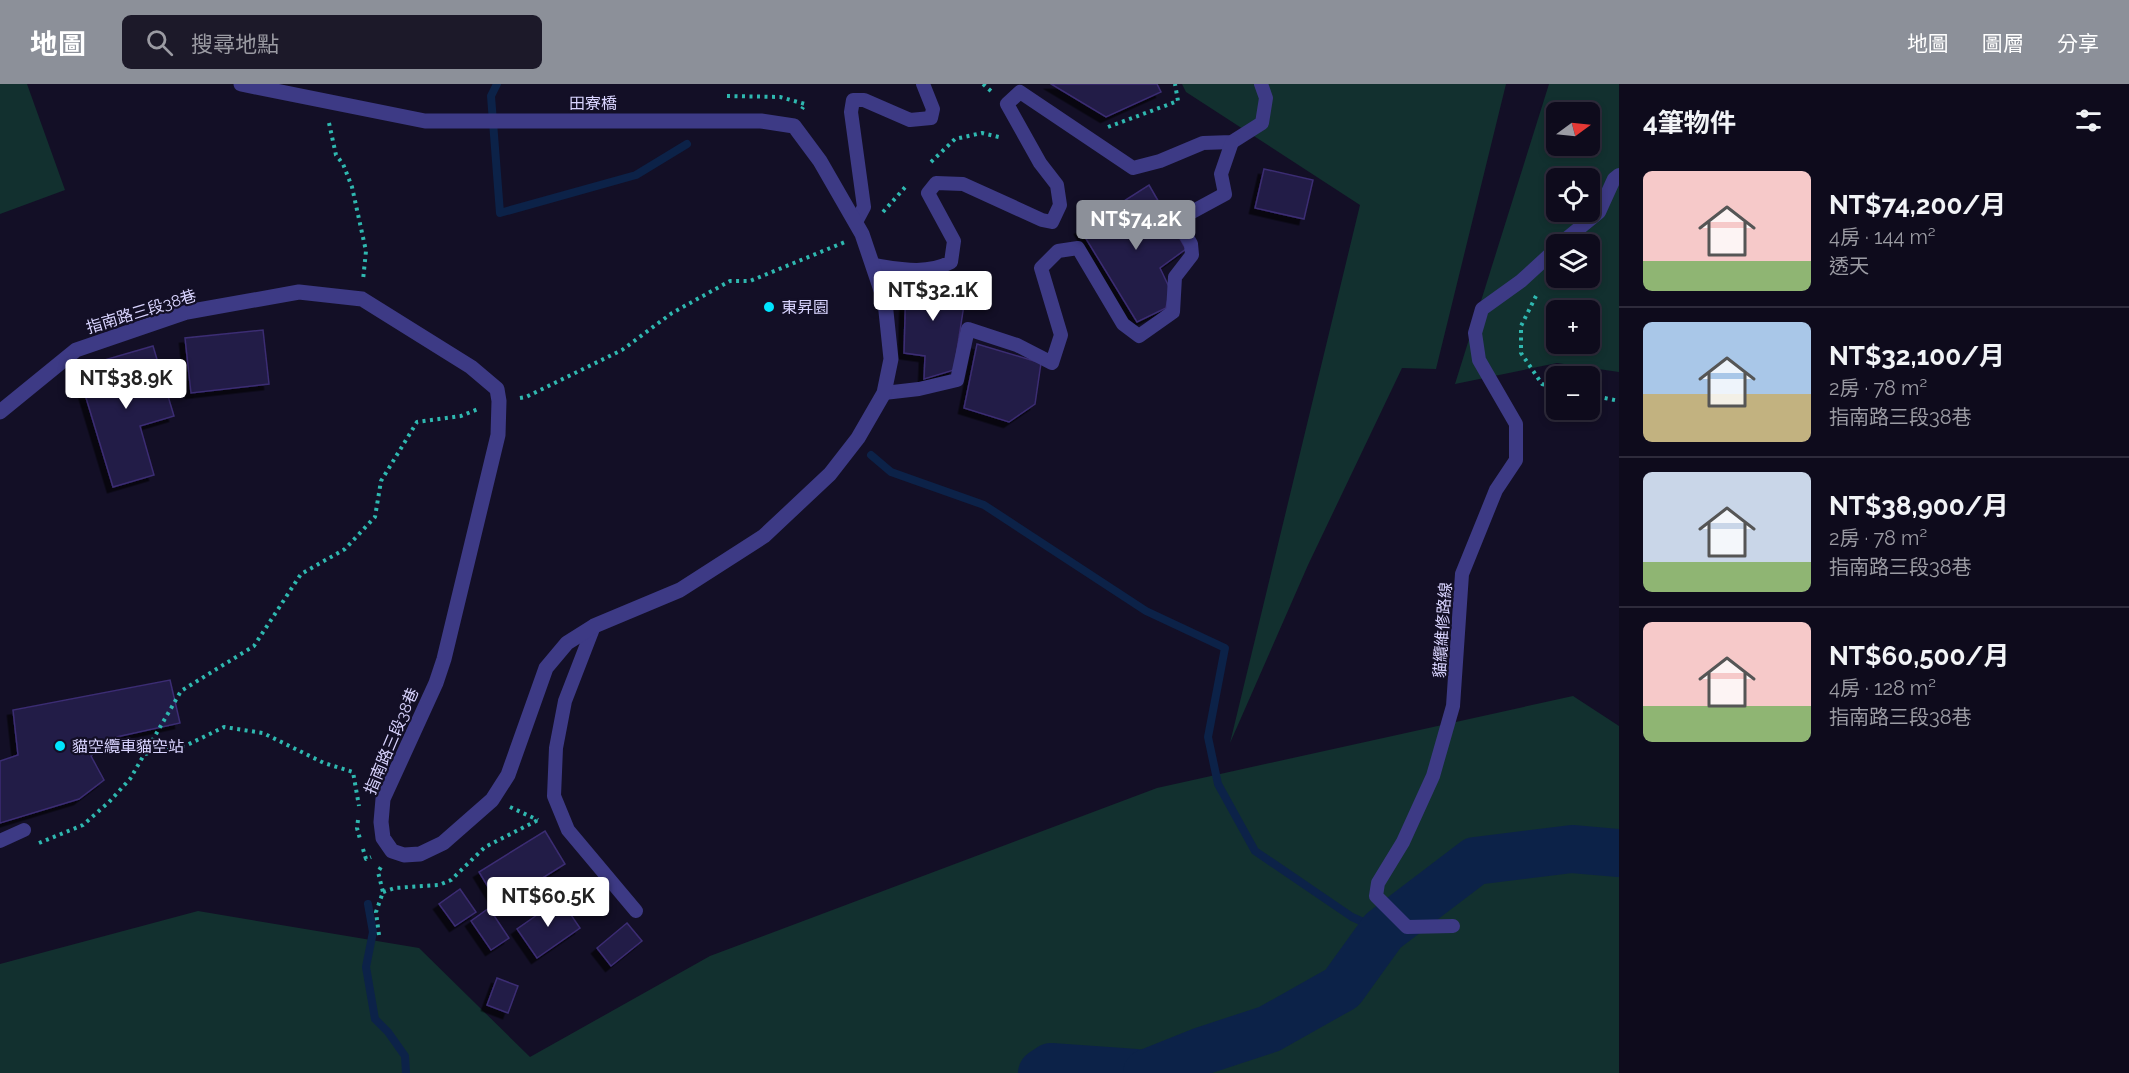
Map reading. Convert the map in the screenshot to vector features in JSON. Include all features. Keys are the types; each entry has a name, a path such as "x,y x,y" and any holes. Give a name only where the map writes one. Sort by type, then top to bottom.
{"street":[{"path":"241,84 322,100"},
{"name":"田寮橋","path":"322,100 425,121 761,121 794,126 820,161 856,222"},
{"path":"392,851 404,855 420,854 442,843 492,800 508,775 546,668 567,643 594,626 680,590 764,536 830,474 858,438 884,393 891,359 885,302 874,265 856,222"},
{"name":"指南路三段38巷","path":"0,412 76,351 187,312 299,292 362,298 471,367 497,389 498,435 444,659 436,683 383,799 381,822 383,838 392,851"}],"lane":[{"path":"856,222 864,207 851,112 853,100 864,100 910,120 930,118 933,108 923,84"},
{"path":"874,265 911,271 941,267 951,262 954,241 928,193 936,183 963,184 1042,220 1052,222 1060,205 1057,185 1040,163 1007,104 1020,92 1133,168 1160,161 1203,143 1232,142 1262,123 1266,98 1261,84"},
{"path":"884,393 919,389 957,380 968,329 1017,345 1052,363 1061,335 1041,268 1058,251 1078,248 1123,324 1139,336 1173,312 1175,277 1192,255 1191,244 1177,220 1225,194 1221,174 1232,142"},
{"path":"1572,234 1599,212 1614,179 1619,175"},
{"name":"貓纜維修路線","path":"1453,926 1407,927 1377,896 1378,883 1403,842 1433,776 1453,706 1462,574 1497,490 1516,460 1516,424 1479,360 1475,333 1482,309 1521,281 1546,258"},
{"path":"594,626 565,700 556,748 554,796 568,830 636,912"},
{"path":"0,841 24,830"}],"path":[{"path":"1075,128 1089,122 1106,128 1178,101 1175,84"},
{"path":"322,100 333,135 336,155 343,164 352,188 366,251 362,298"},
{"path":"1536,295 1521,326 1521,353 1542,384 1546,385"},
{"path":"1600,397 1619,401"},
{"path":"145,754 185,746 224,727 263,733 324,763 353,772 360,808"},
{"path":"492,800 550,823 554,796"},
{"path":"358,819 357,828 366,859 392,851"},
{"path":"383,892 394,888 439,885 451,880 485,847 538,820"},
{"path":"379,935 376,912 383,892 378,872 392,851"}],"green space":[{"path":"0,84 27,84 65,190 0,214"},
{"path":"1182,84 1506,84 1436,369 1402,368 1308,565 1230,743 1360,205 1186,92"},
{"path":"1549,84 1619,84 1619,372 1600,369 1600,366 1557,363 1455,384"},
{"path":"1573,696 1619,726 1619,1073 0,1073 0,964 198,911 419,948 530,1057 710,956 1157,788"}],"building":[{"path":"1051,84 1157,84 1161,92 1106,117"},
{"path":"1264,169 1313,180 1304,219 1255,208"},
{"path":"1149,185 1186,249 1160,268 1170,289 1166,308 1137,322 1080,229"},
{"path":"921,273 937,275 937,286 967,285 954,370 924,379 925,356 904,353 906,282"},
{"path":"263,330 269,384 191,393 185,338"},
{"path":"977,344 1041,363 1035,404 1009,422 964,408"},
{"path":"153,346 174,416 140,426 154,475 113,487 77,368"},
{"name":"貓空纜車貓空站","path":"170,680 180,723 112,738 91,756 104,780 79,799 0,823 0,761 18,755 13,710"},
{"path":"545,831 565,864 499,905 479,872"},
{"path":"460,889 476,912 455,926 439,904"},
{"path":"560,899 580,928 537,958 517,929"},
{"path":"489,908 509,938 491,950 471,921"},
{"path":"627,923 642,941 611,966 597,948"},
{"path":"497,978 518,986 508,1013 487,1005"}],"waterway":[{"path":"497,84 491,96 500,213 636,175 687,144"},
{"path":"871,455 891,472 984,505 1146,611 1225,648 1208,737 1218,784 1255,851 1352,917 1383,931"},
{"path":"1147,1073 1202,1051 1269,1029 1342,988 1383,931 1475,861 1572,849 1619,853"},
{"path":"368,904 373,932 366,967 375,1019 388,1032 405,1056 406,1073"},
{"path":"1042,1073 1051,1067 1136,1073"}],"place":[{"name":"東昇園","path":"769,307"},
{"name":"貓空纜車貓空站","path":"60,746"}]}
